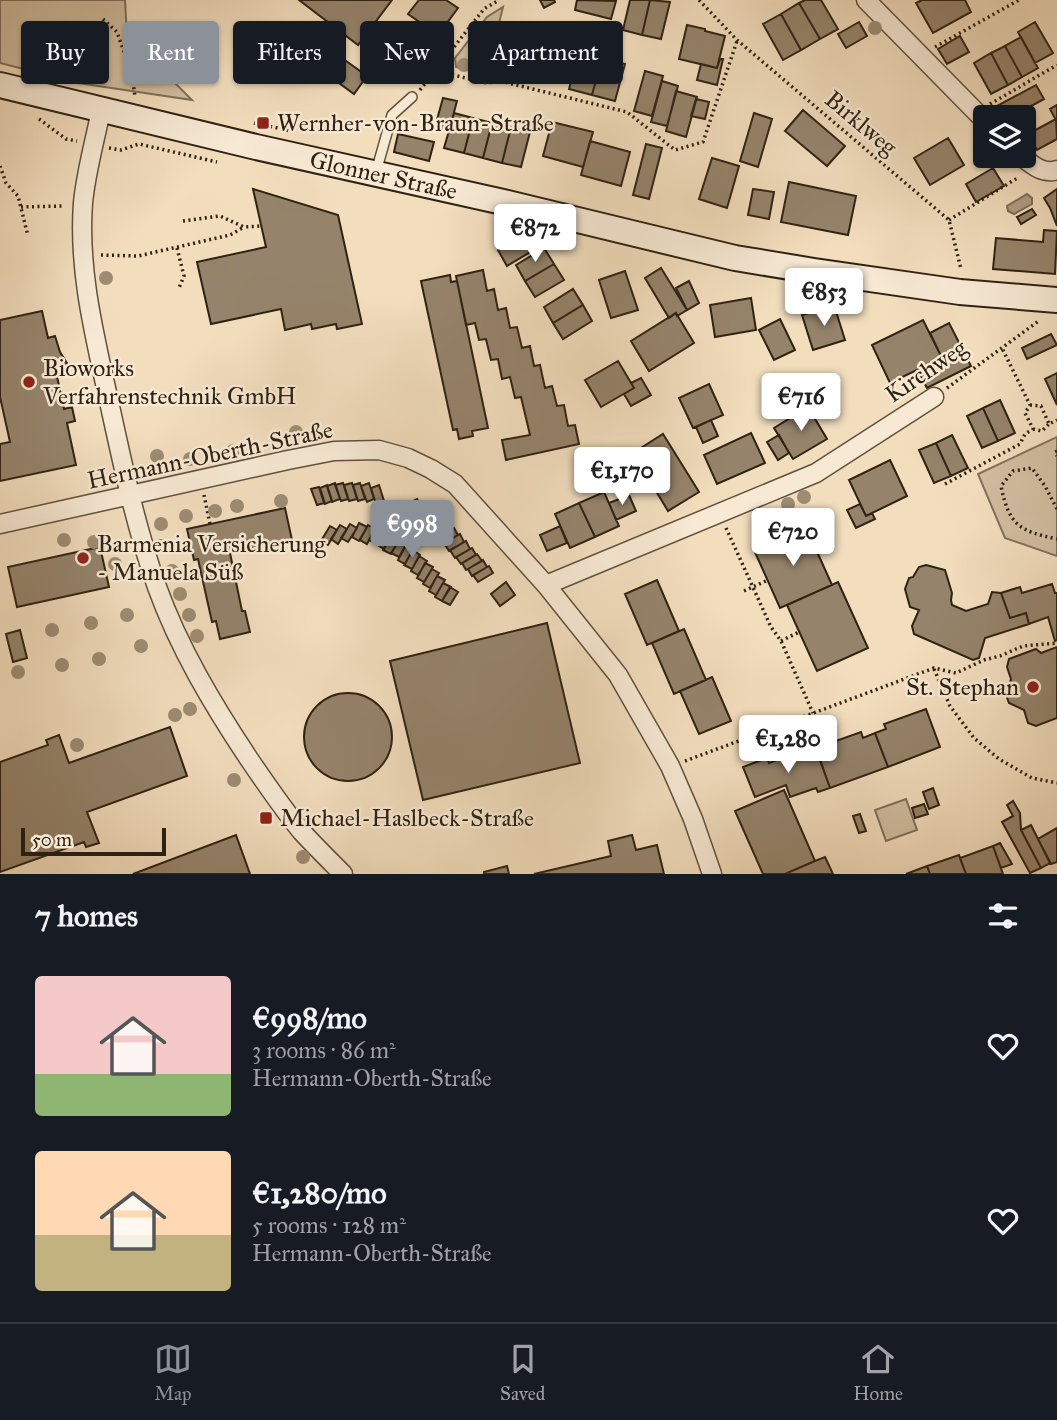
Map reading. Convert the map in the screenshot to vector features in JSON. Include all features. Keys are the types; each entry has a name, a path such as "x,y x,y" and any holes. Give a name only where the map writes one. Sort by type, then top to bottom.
{"street":[{"path":"866,0 973,108"},
{"name":"Glonner Straße","path":"0,85 735,258 960,292 1053,300"},
{"path":"101,110 86,177 83,205 86,289 129,495 157,586 201,682 230,731 302,832 343,874"},
{"path":"1036,167 1051,172 1057,170"},
{"name":"Kirchweg","path":"546,585 816,473 934,397"},
{"name":"Hermann-Oberth-Straße","path":"0,524 334,451 379,450 408,458 431,469 455,484 546,585 618,676 670,766 693,819 712,874"}],"lane":[{"path":"375,174 392,115 412,97"}],"path":[{"path":"454,48 484,9 499,0"},
{"name":"Birklweg","path":"699,0 737,40 949,220"},
{"path":"921,55 1019,0"},
{"path":"103,19 117,32 132,74 135,99"},
{"path":"454,75 487,83 500,81 627,112 675,150 703,142 737,40"},
{"path":"997,105 1057,65"},
{"path":"412,97 425,84"},
{"path":"40,119 66,139 94,145"},
{"path":"0,166 5,183 18,196 28,236"},
{"path":"960,292 962,276 949,220 1033,168"},
{"path":"21,207 59,206"},
{"path":"183,221 220,216 244,227"},
{"path":"84,255 138,256 230,235 244,227 261,226"},
{"path":"177,248 184,276 179,288"},
{"name":"Kirchweg","path":"934,397 1046,315 1053,300"},
{"path":"1002,348 1031,405"},
{"path":"1031,405 1041,407 1049,424"},
{"path":"1031,405 1025,413 1033,429"},
{"path":"945,484 1020,444 1025,434 1033,429 1042,430 1057,420"},
{"path":"1057,509 1032,468 1013,471 1001,486 1009,513 1019,527 1057,539"},
{"path":"1051,498 1057,495"},
{"path":"206,506 210,524"},
{"path":"719,513 813,713"},
{"path":"744,591 768,580"},
{"path":"781,641 799,632"},
{"path":"670,766 934,667 956,673 1023,646 1057,643"},
{"path":"934,667 950,706 974,738 999,759 1032,778 1057,783"}],"shaded area":[{"path":"0,0 125,0 123,84 176,84 192,100 85,84 109,84 109,21 21,21 21,68 0,63"},
{"path":"503,7 500,21 484,21"},
{"path":"468,41 468,70 456,67 455,58"},
{"path":"1027,194 1032,198 1032,204 1014,214 1008,211 1007,206"},
{"path":"1057,437 1057,556 1005,538 978,474"},
{"path":"906,799 917,830 886,841 875,810"}],"building":[{"path":"299,0 392,0 376,21 360,21 358,45 346,36 346,21 327,21"},
{"path":"419,0 446,0 458,8 448,21 418,21 408,14"},
{"path":"540,0 554,0 555,2 544,8"},
{"path":"577,0 616,1 611,19 575,10"},
{"path":"630,0 650,0 642,35 623,30"},
{"path":"650,0 670,2 661,39 642,35"},
{"path":"805,0 821,0 838,29 820,39 799,3"},
{"path":"922,0 965,0 971,12 933,33 916,3"},
{"path":"799,3 820,39 801,50 781,14"},
{"path":"781,14 801,50 783,60 763,24"},
{"path":"859,22 867,36 846,48 838,34"},
{"path":"1035,22 1053,53 1035,63 1018,32"},
{"path":"687,25 725,36 717,68 679,59"},
{"path":"960,36 969,52 947,64 938,49"},
{"path":"1021,37 1038,68 1022,77 1005,46"},
{"path":"1005,46 1022,77 1008,85 991,53"},
{"path":"991,53 1008,85 991,94 974,63"},
{"path":"720,59 723,59 717,85 697,80 701,64 717,68"},
{"path":"346,61 360,71 361,84 354,94 340,84 346,84"},
{"path":"645,71 663,76 652,116 634,111"},
{"path":"662,81 678,86 667,126 651,122"},
{"path":"570,84 595,84 592,95 569,89"},
{"path":"595,84 620,84 615,101 592,95"},
{"path":"1036,85 1044,99 1033,105 999,105"},
{"path":"676,91 697,97 686,137 666,131"},
{"path":"443,98 457,101 449,131 435,127"},
{"path":"696,99 709,102 705,119 691,116"},
{"path":"1057,105 1057,122 1050,109"},
{"path":"803,110 845,146 827,166 785,131"},
{"path":"454,113 473,118 464,153 444,148"},
{"path":"754,113 772,119 758,167 740,161"},
{"path":"473,118 492,123 483,158 464,153"},
{"path":"1056,119 1057,139 1037,150 1036,130"},
{"path":"552,122 593,132 583,167 543,156"},
{"path":"492,123 511,127 502,163 483,158"},
{"path":"511,127 530,132 521,167 502,163"},
{"path":"398,134 434,142 429,161 394,152"},
{"path":"948,138 964,165 930,185 914,158"},
{"path":"590,141 630,152 621,186 581,175"},
{"path":"646,144 662,148 649,199 633,195"},
{"path":"712,158 739,166 727,208 699,199"},
{"path":"993,168 1004,186 976,202 966,184"},
{"path":"789,182 856,196 848,235 781,222"},
{"path":"253,189 338,215 362,324 337,329 336,324 312,329 311,324 285,330 281,309 211,324 197,262 266,247"},
{"path":"753,189 774,192 769,219 748,215"},
{"path":"1057,189 1057,226 1044,198"},
{"path":"1032,209 1036,215 1021,224 1017,217"},
{"path":"1044,230 1057,231 1055,274 993,269 996,238 1043,242"},
{"path":"522,235 532,251 507,266 498,250"},
{"path":"544,248 554,264 525,281 516,265"},
{"path":"554,264 564,280 535,297 525,281"},
{"path":"661,268 687,310 669,318 645,278"},
{"path":"483,270 487,291 494,289 498,310 506,308 510,328 517,327 522,348 530,346 534,366 540,365 545,388 552,386 557,406 564,405 568,426 575,425 579,444 506,460 502,440 530,435 521,397 515,398 510,377 502,379 498,359 491,360 486,339 479,340 475,323 466,325 456,276"},
{"path":"625,271 638,310 611,318 599,280"},
{"path":"450,275 451,282 457,281 488,428 472,431 473,436 459,439 457,429 453,430 421,281"},
{"path":"689,281 699,303 687,310 676,288"},
{"path":"573,289 583,305 553,323 544,307"},
{"path":"751,298 756,330 715,337 710,305"},
{"path":"583,305 592,321 563,339 553,323"},
{"path":"834,305 845,340 813,350 802,315"},
{"name":"Bioworks Verfahrenstechnik GmbH","path":"42,311 48,338 55,336 67,363 65,365 63,362 55,367 64,409 72,407 75,421 67,423 76,465 0,481 0,444 10,442 0,397 0,320"},
{"path":"676,313 694,343 649,371 631,341"},
{"path":"780,319 795,350 774,360 759,330"},
{"path":"923,320 942,358 890,383 872,345"},
{"path":"949,323 971,366 927,388 917,370 942,358 930,333"},
{"path":"1051,334 1057,345 1027,359 1022,348"},
{"path":"618,361 634,388 601,407 585,380"},
{"path":"1057,373 1057,405 1045,379"},
{"path":"641,378 651,395 631,406 624,394 634,388 631,383"},
{"path":"709,384 723,415 693,428 679,398"},
{"path":"1000,400 1015,433 998,441 983,408"},
{"path":"808,407 827,439 793,459 774,428"},
{"path":"983,408 998,441 982,448 967,416"},
{"path":"711,420 718,436 703,443 696,427"},
{"path":"751,433 765,463 717,484 704,455"},
{"path":"663,434 699,492 668,511 633,453"},
{"path":"779,435 789,453 778,460 767,442"},
{"path":"952,435 968,468 951,476 936,443"},
{"path":"936,443 951,476 934,483 919,450"},
{"path":"890,460 907,496 866,516 849,480"},
{"path":"335,483 340,499 332,502 327,486"},
{"path":"343,483 348,499 341,501 335,485"},
{"path":"352,483 357,499 349,501 344,485"},
{"path":"360,483 365,499 358,501 353,485"},
{"path":"369,483 374,499 367,502 361,486"},
{"path":"327,485 332,501 325,504 320,488"},
{"path":"379,485 384,501 376,504 371,488"},
{"path":"319,487 324,503 317,505 311,489"},
{"path":"604,492 619,526 595,537 579,503"},
{"path":"629,495 636,511 616,520 609,503"},
{"path":"417,499 422,507 406,516 401,507"},
{"path":"579,503 595,537 570,548 555,514"},
{"path":"427,504 431,511 416,520 411,513"},
{"path":"860,504 866,516 872,513 875,519 856,528 847,510"},
{"path":"285,508 292,540 230,553 242,611 245,611 250,632 220,639 216,621 212,622 198,559 194,560 187,529"},
{"path":"433,510 437,517 422,526 418,519"},
{"path":"440,515 444,523 429,532 425,524"},
{"path":"447,521 452,529 437,538 432,530"},
{"path":"359,523 367,527 359,541 352,537"},
{"path":"350,524 357,528 348,542 341,538"},
{"path":"340,525 347,529 338,544 331,539"},
{"path":"368,525 375,529 367,544 360,540"},
{"path":"330,526 337,530 328,545 321,541"},
{"path":"378,526 385,530 376,544 369,540"},
{"path":"560,526 567,543 547,551 540,535"},
{"path":"806,527 832,585 780,608 754,550"},
{"path":"454,528 458,535 443,544 438,537"},
{"path":"385,530 392,534 384,549 376,544"},
{"path":"460,534 464,542 449,551 444,543"},
{"path":"391,536 399,540 391,554 383,550"},
{"path":"400,539 407,543 399,557 391,553"},
{"path":"466,541 470,549 455,558 450,550"},
{"path":"406,545 413,549 405,564 398,560"},
{"path":"100,547 109,587 17,607 8,567"},
{"path":"472,548 476,555 461,564 456,557"},
{"path":"413,550 420,555 412,569 404,565"},
{"path":"477,554 482,561 466,570 462,563"},
{"path":"419,556 427,561 418,575 411,571"},
{"path":"483,560 487,567 472,576 468,569"},
{"path":"425,563 433,567 424,582 417,578"},
{"path":"926,565 945,570 952,593 952,605 966,611 988,604 992,592 1001,593 1010,618 1026,613 1029,624 985,638 979,658 973,660 914,634 912,626 919,610 910,607 905,589 909,578 913,577 919,567"},
{"path":"489,566 493,573 478,582 473,575"},
{"path":"432,569 439,573 430,588 423,584"},
{"path":"437,576 445,580 436,595 429,591"},
{"path":"657,580 679,631 647,645 625,594"},
{"path":"506,582 515,595 500,606 491,594"},
{"path":"838,582 868,648 817,671 787,605"},
{"path":"443,583 451,587 442,601 435,597"},
{"path":"1052,584 1057,593 1055,641 1048,617 1029,624 1026,613 1010,618 1001,593 1020,587 1022,593"},
{"path":"450,587 458,592 450,605 442,601"},
{"path":"547,623 580,763 423,800 390,661"},
{"path":"684,629 706,680 674,694 652,643"},
{"path":"20,630 27,658 13,662 6,634"},
{"name":"St. Stephan","path":"1057,647 1057,718 1036,726 1028,723 1024,710 1009,703 1006,695 1011,679 1007,667 1009,659 1036,649 1041,653"},
{"path":"712,677 731,721 699,734 680,691"},
{"path":"348,693 365,696 379,706 389,720 392,737 389,754 379,768 365,778 348,781 331,778 317,768 307,754 304,737 307,720 317,706 331,696"},
{"path":"926,709 940,747 888,767 875,733 886,729 884,724"},
{"path":"170,727 187,776 87,812 99,843 86,847 84,842 0,872 0,762 48,745 46,740 59,735 69,763"},
{"path":"861,732 863,738 875,733 888,767 830,788 816,748"},
{"path":"804,750 806,756 817,752 830,788 818,792 816,788 790,797 786,785 755,797 743,767 767,758 769,763"},
{"path":"933,788 939,805 929,809 923,792"},
{"path":"784,790 815,861 785,874 763,874 735,811"},
{"path":"1013,801 1020,813 1021,830 1041,868 1030,873 1002,822 1013,816 1007,805"},
{"path":"924,804 928,814 915,818 912,808"},
{"path":"860,814 866,831 859,833 853,816"},
{"path":"1031,825 1050,863 1041,868 1021,830"},
{"path":"1057,828 1057,862 1051,864 1038,839"},
{"path":"236,835 250,874 133,874"},
{"path":"632,835 636,850 657,845 664,874 534,874 611,856 608,841"},
{"path":"1000,843 1012,864 1001,868 993,846"},
{"path":"993,846 1003,874 966,874 960,858"},
{"path":"959,855 966,874 930,874 927,866"},
{"path":"825,857 833,874 785,874 815,861"},
{"path":"507,866 509,874 484,874 484,872"},
{"path":"927,866 930,874 906,874"}],"place":[{"name":"Wernher-von-Braun-Straße","path":"263,123"},
{"name":"Bioworks Verfahrenstechnik GmbH","path":"29,382"},
{"name":"Barmenia Versicherung - Manuela Süß","path":"83,558"},
{"name":"St. Stephan","path":"1033,687"},
{"name":"Michael-Haslbeck-Straße","path":"266,818"}]}
